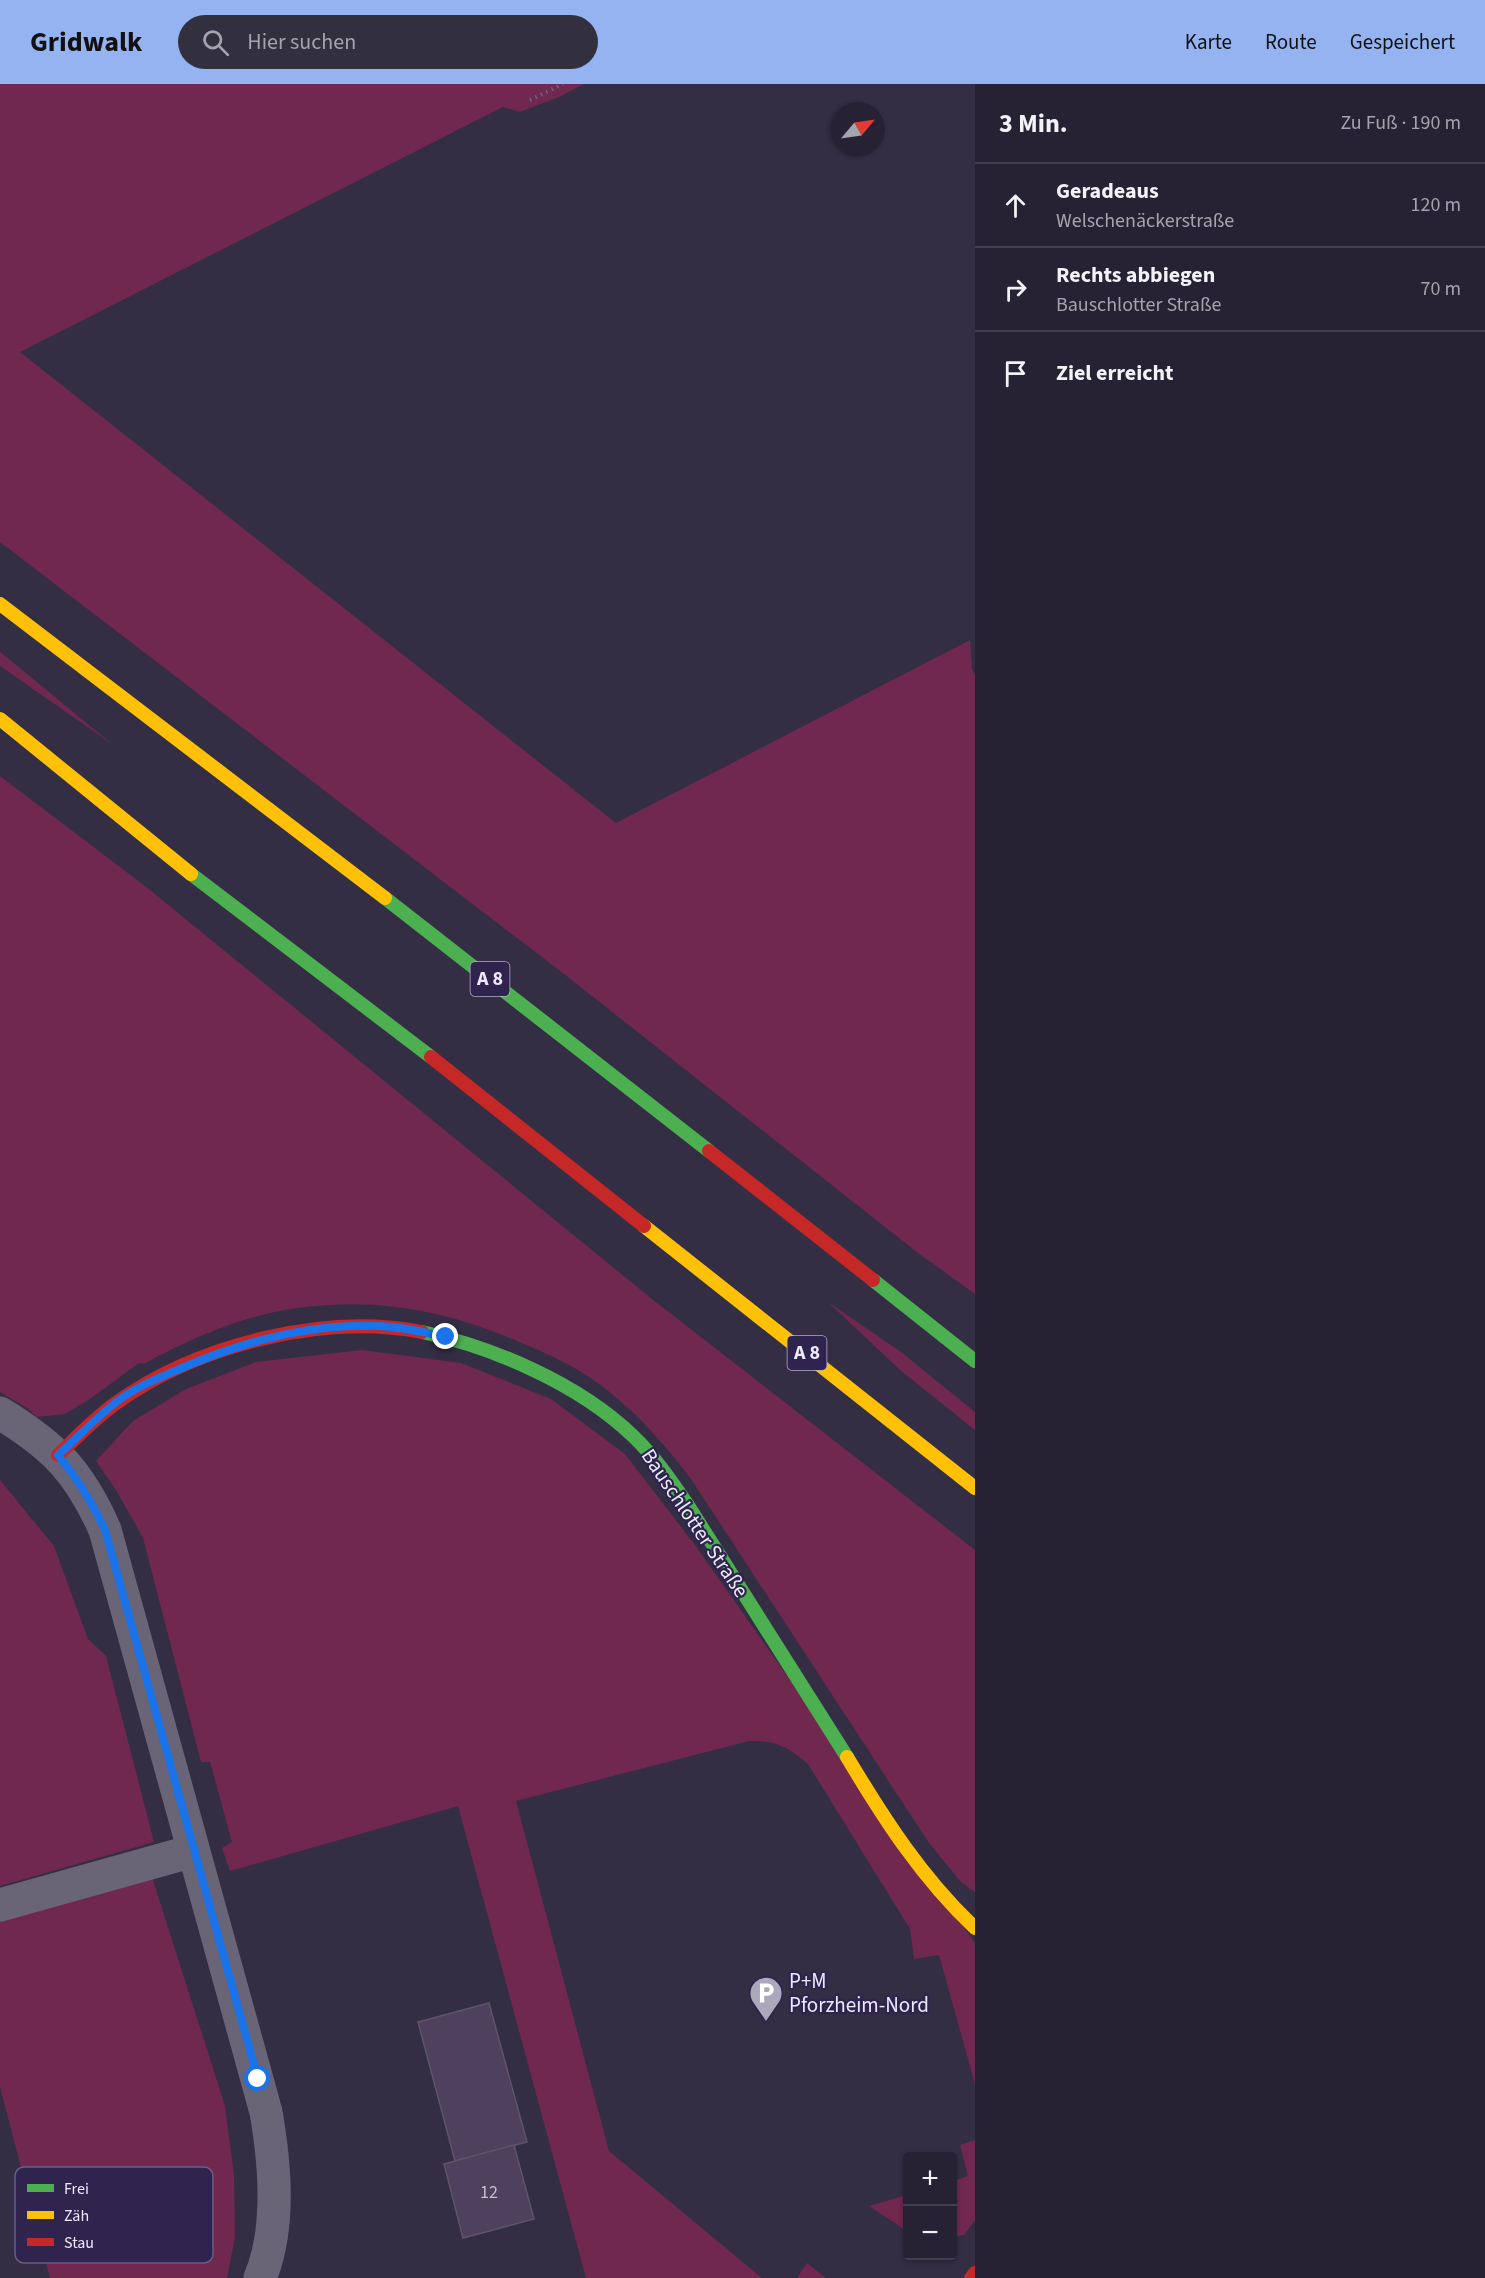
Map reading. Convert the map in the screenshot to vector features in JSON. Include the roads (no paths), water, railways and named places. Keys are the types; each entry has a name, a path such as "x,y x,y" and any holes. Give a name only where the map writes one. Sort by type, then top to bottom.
{"main road":[{"name":"A 8","path":"0,604 522,1005 975,1361"},
{"name":"A 8","path":"0,719 173,860 424,1051 975,1488"},
{"name":"Bauschlotter Straße","path":"58,1455 116,1402 204,1358 262,1338 344,1327 378,1326 409,1329 480,1347 544,1376 599,1409 644,1446 693,1514 898,1840 954,1909 975,1928"},
{"path":"971,2278 975,2273"}],"street":[{"path":"0,1413 31,1433 58,1455 78,1478 93,1502 105,1530 266,2112 273,2153 272,2239 260,2278"},
{"path":"0,1905 193,1851"}],"place":[{"name":"P+M Pforzheim-Nord","path":"766,2022"}]}
